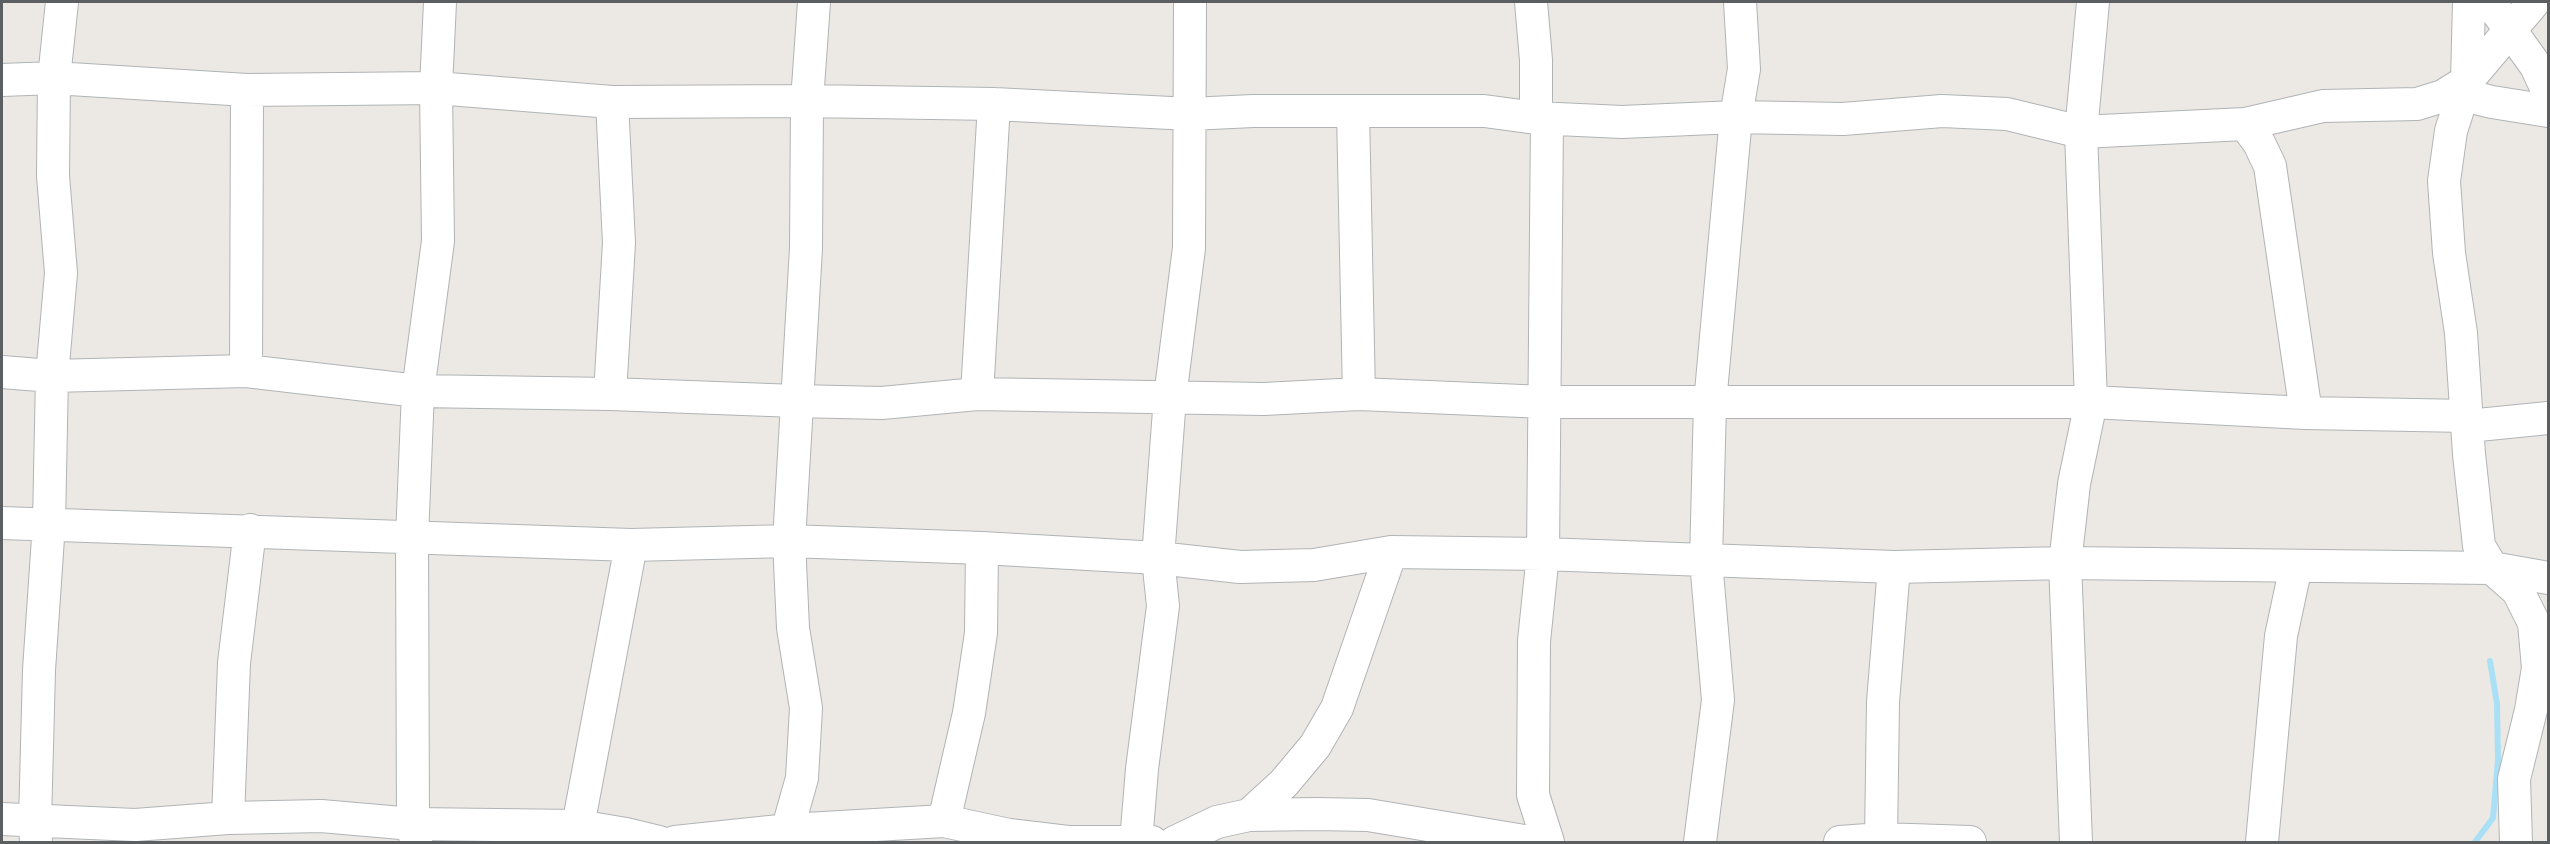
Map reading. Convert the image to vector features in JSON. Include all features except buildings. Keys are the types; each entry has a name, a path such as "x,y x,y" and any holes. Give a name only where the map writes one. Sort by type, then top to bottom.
{"street":[{"path":"36,832 39,670 49,523 52,376 61,273 53,176 54,78 62,2"},
{"path":"415,833 412,538 418,391 438,241 436,88 440,2"},
{"path":"786,836 802,778 806,708 793,628 789,541 806,248 807,101 814,2"},
{"path":"675,843 786,836 944,821 1009,836 1068,842 1141,842 1142,769 1164,606 1158,558 1170,397 1189,248 1190,2"},
{"path":"1531,2 1541,118 1545,402 1543,555 1534,641 1533,795 1548,843"},
{"path":"1700,843 1718,700 1706,561 1710,403 1736,117 1744,69 1740,2"},
{"path":"2076,843 2065,563 2074,484 2091,402 2081,132 2093,2"},
{"path":"2469,2 2465,88 2451,131 2444,181 2449,253 2461,333 2479,546 2493,568 2518,591 2534,622 2538,668 2531,710 2514,779 2516,843"},
{"path":"2490,2 2536,66 2548,92"},
{"path":"2,80 54,78 247,90 436,88 612,102 807,101 994,104 1190,114 1252,111 1484,111 1541,118 1622,122 1736,117 1843,119 1942,111 2007,114 2081,132 2245,124 2323,106 2417,104 2465,88 2488,54 2534,2"},
{"path":"2465,88 2492,102 2548,111"},
{"path":"246,371 247,90"},
{"path":"610,394 619,243 612,102"},
{"path":"977,394 994,104"},
{"path":"1353,112 1359,394"},
{"path":"2245,124 2259,143 2270,166 2307,413"},
{"path":"2,372 52,376 246,371 418,391 610,394 796,402 882,402 977,394 1264,399 1359,394 1545,402 2091,402 2467,421 2548,418"},
{"path":"2,523 631,545 789,541 982,548 1158,558 1240,567 1314,565 1391,552 1894,567 2065,563 2493,568 2548,578"},
{"path":"228,818 234,663 250,530"},
{"path":"578,826 631,545"},
{"path":"944,821 969,714 981,633 982,548"},
{"path":"1249,815 1284,783 1315,746 1337,708 1391,552"},
{"path":"2262,843 2281,636 2296,566"},
{"path":"1881,839 1883,702 1894,567"},
{"path":"1175,843 1217,822 1249,815 1368,815 1530,843"},
{"path":"2,819 36,832 228,818 321,816 415,833 578,826 626,834 659,843"},
{"path":"1840,843 1881,839 1970,843"}],"waterway":[{"path":"2475,842 2493,818 2498,760 2497,704 2490,661"}]}
